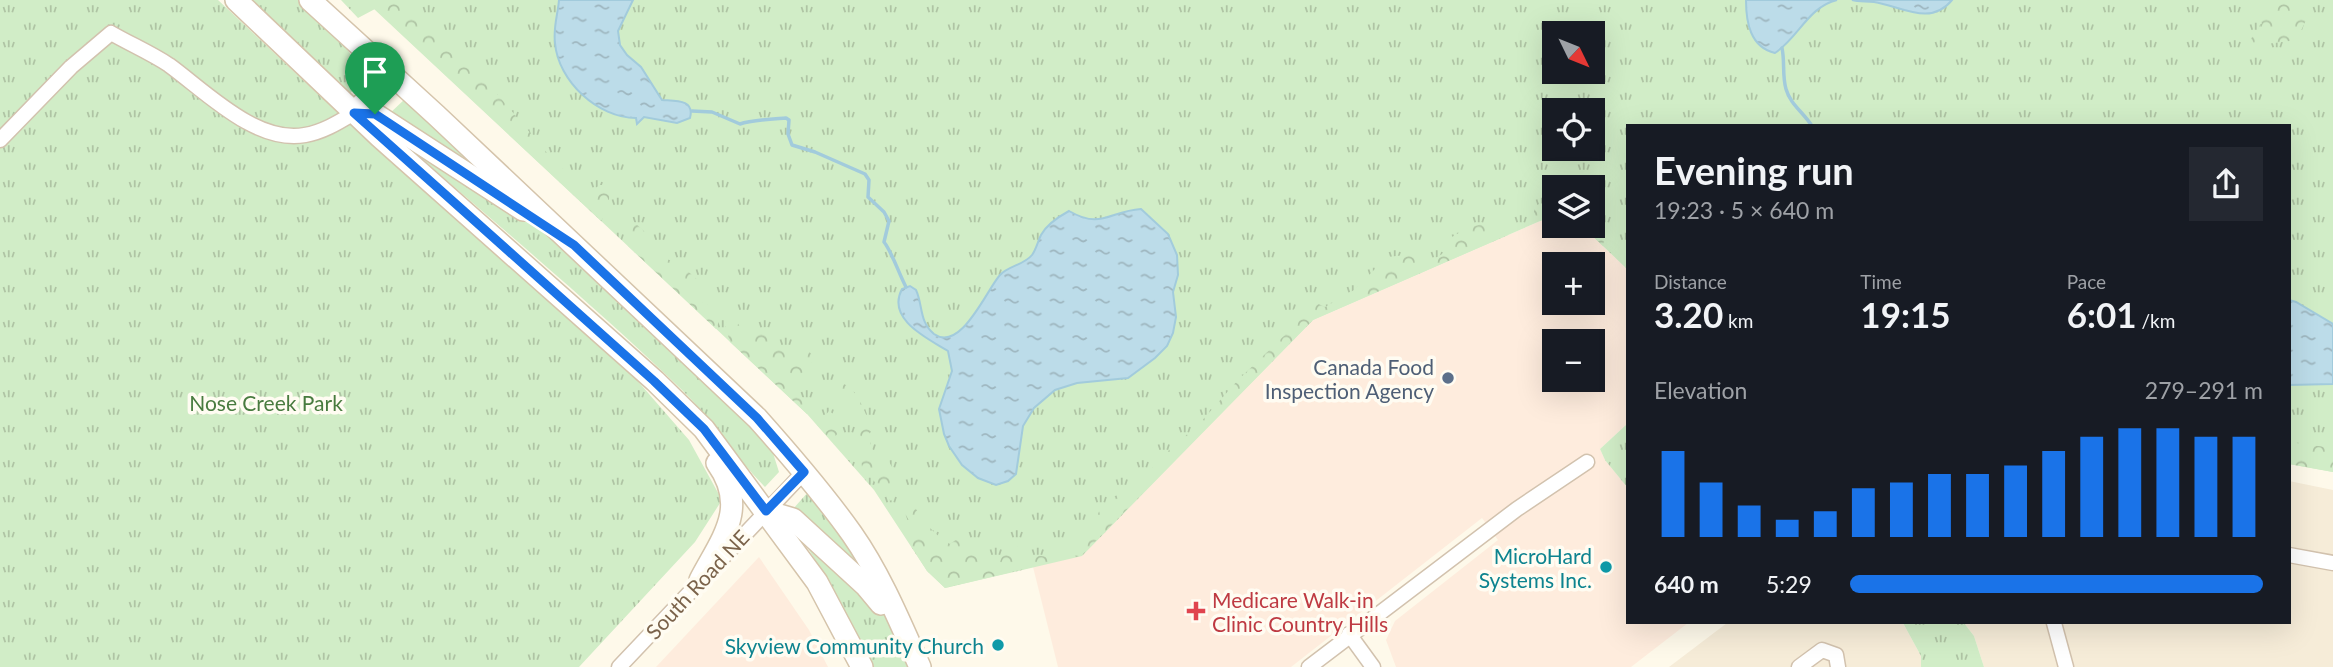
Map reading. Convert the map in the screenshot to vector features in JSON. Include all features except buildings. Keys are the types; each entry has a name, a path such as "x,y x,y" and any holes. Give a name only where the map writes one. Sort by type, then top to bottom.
{"main road":[{"path":"236,0 354,113 704,429 817,582 862,667"},
{"path":"310,0 757,418 804,472 853,536 920,667"},
{"path":"354,113 391,74"},
{"path":"354,113 375,114 574,245"},
{"path":"659,386 669,403 727,477 731,489 731,520 700,580"},
{"path":"766,511 793,519 824,546 866,586 904,632"}],"street":[{"path":"0,140 71,67 111,33 166,63 239,119 279,134 301,136 317,132 354,113"},
{"path":"1309,667 1517,509 1587,462"},
{"name":"South Road NE","path":"619,667 804,472"},
{"path":"2291,555 2333,563"},
{"path":"2054,624 2066,667"},
{"path":"1349,635 1373,667"},
{"path":"1800,667 1822,650 1836,655 1838,667"}],"shaded area":[{"path":"1542,220 1542,238 1595,238 1626,268 1626,425 1600,449 1605,460 1626,486 1626,624 1687,624 1631,667 1396,667 1386,640 1395,621 1498,540 1482,518 1291,667 1058,667 1033,567 1082,555 1313,320"},
{"path":"2291,481 2333,490 2333,667 1984,667 1974,636 1965,624 2291,624"},
{"path":"759,557 809,630 828,667 656,667"},
{"path":"1726,624 1904,624 1921,656 1921,667 1669,667"}],"green space":[{"name":"Nose Creek Park","path":"0,0 218,0 372,145 495,249 629,371 689,440 722,500 695,542 579,667 0,667"},
{"path":"251,0 300,0 345,46 363,81 360,86 350,93"},
{"path":"341,0 2333,0 2333,472 2291,464 2291,124 1626,124 1626,268 1595,238 1605,238 1605,175 1542,175 1542,220 1313,320 1082,556 945,588 927,571 874,490 807,414 375,9 358,18"},
{"path":"383,0 403,0 402,9 411,11 421,19 498,95 548,154 590,195 599,185 605,185 609,203 601,221 374,9"},
{"path":"2267,0 2294,0 2307,18 2298,37 2289,41 2251,46 2248,43 2262,23 2255,14"},
{"path":"406,98 484,174 388,115"},
{"path":"407,140 541,228 744,413 773,453 779,472 765,487 682,390 404,143"},
{"path":"1542,203 1540,221 1534,214 1534,208"},
{"path":"633,221 647,234 651,252 681,265 702,284 699,298 711,306 720,319 716,329 628,246 628,224"},
{"path":"1490,222 1501,225 1508,235 1313,320 1082,555 1076,557 1065,543 1067,538 1079,531 1091,532 1100,509 1111,498 1142,481 1159,459 1199,424 1238,380 1285,335 1282,319 1303,302 1310,300 1325,307 1354,290 1387,257 1415,254 1424,264 1446,251 1452,237 1467,228"},
{"path":"1595,238 1604,238 1603,246"},
{"path":"729,317 734,318 748,338 753,338 763,328 768,327 782,347 801,348 812,354 815,359 792,384 810,407 807,414 730,342 725,325"},
{"path":"844,384 854,392 864,411 872,430 868,436 874,454 878,458 886,457 895,473 898,485 891,501 862,467 861,458 864,452 854,407 837,394 837,389"},
{"path":"829,411 841,419 840,430 832,441 817,425"},
{"path":"1626,425 1626,486 1605,460 1600,449"},
{"path":"2291,442 2333,448 2333,472 2291,464"},
{"path":"809,491 819,499 863,571 793,509"},
{"path":"910,500 932,530 950,544 964,534 991,568 998,566 1004,552 1013,544 1032,555 1050,557 1053,562 945,588 927,571 911,546 913,528 901,506"},
{"path":"810,540 879,608 895,628 915,667 872,667 839,599 806,545"},
{"path":"1904,624 1965,624 1974,636 1984,667 1921,667 1921,656"}],"water":[{"path":"559,0 633,0 618,31 620,45 641,67 662,100 687,104 690,107 690,118 677,123 644,117 637,124 636,118 608,112 582,95 564,71 558,57 555,32"},
{"path":"1746,0 1837,0 1818,9 1775,53 1760,45 1751,32"},
{"path":"1852,0 1952,0 1943,8 1925,14 1874,2"},
{"path":"1141,209 1168,234 1177,255 1178,275 1173,292 1176,317 1167,346 1128,378 1077,383 1055,390 1034,408 1023,426 1016,474 1008,481 996,485 978,478 962,465 944,434 939,409 952,371 948,351 920,334 904,318 899,310 902,289 910,286 916,290 926,324 934,334 944,337 954,335 972,317 1000,275 1032,255 1043,231 1057,218 1069,211 1090,219 1098,219"},
{"path":"2291,301 2333,324 2333,384 2291,385"}],"waterway":[{"path":"1782,48 1786,89 1810,124"},
{"path":"692,111 712,112 740,124 786,118 789,120 788,134 792,145 865,174 869,180 868,197 884,212 889,221 884,242 906,287"}],"place":[{"name":"Canada Food Inspection Agency","path":"1448,378"},
{"name":"MicroHard Systems Inc.","path":"1606,567"},
{"name":"Medicare Walk-in Clinic Country Hills","path":"1196,611"},
{"name":"Skyview Community Church","path":"998,645"}],"route":[{"path":"354,113 375,114 574,245 732,393 804,472 766,511 704,429 654,381 354,113"}]}
